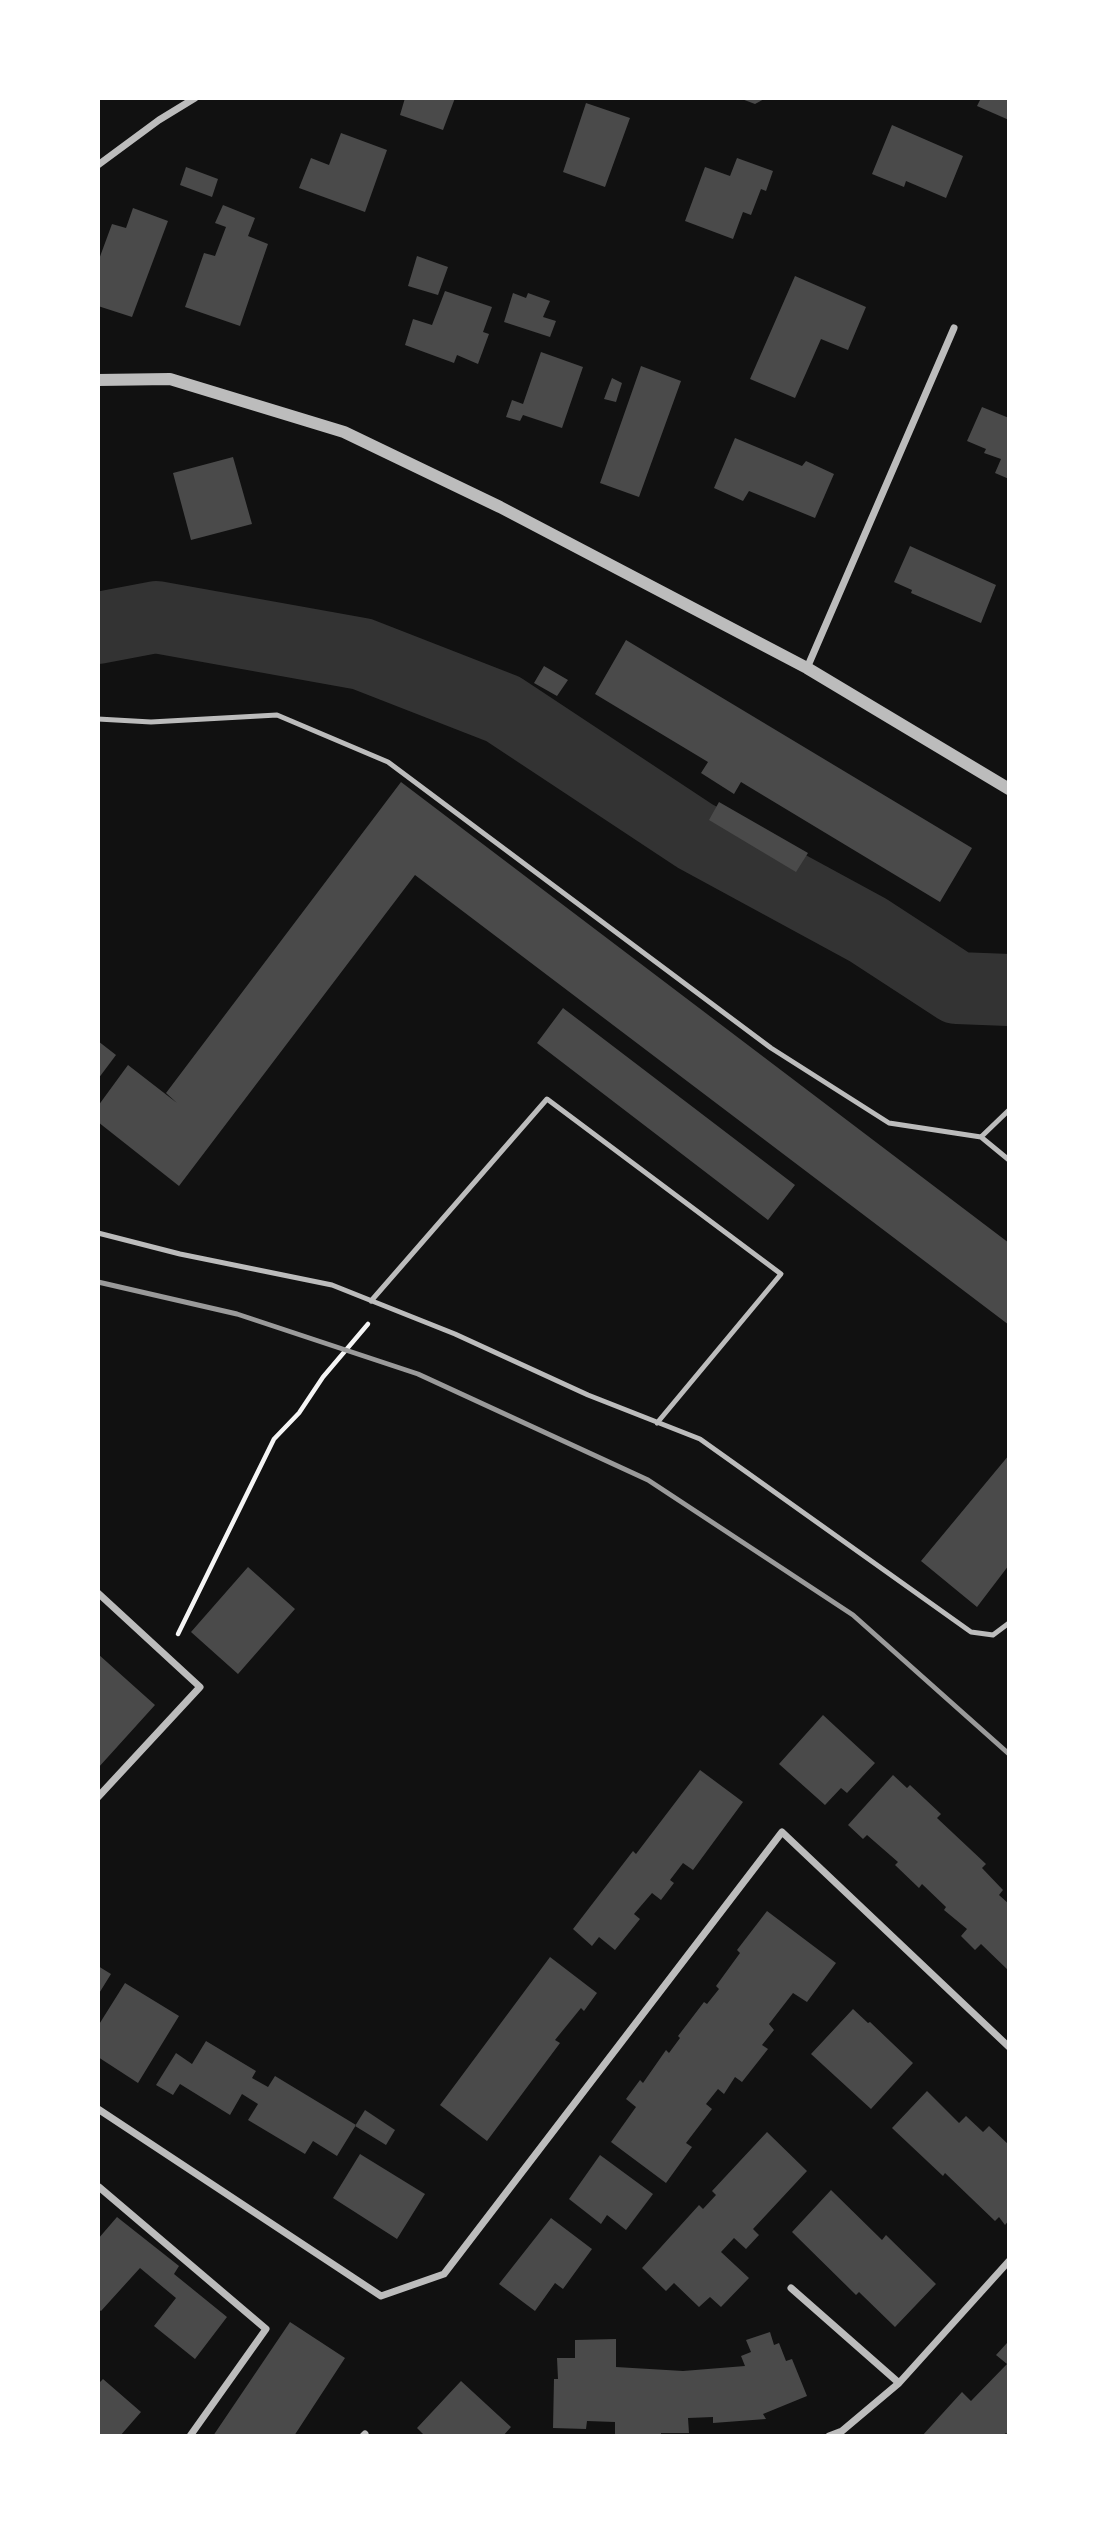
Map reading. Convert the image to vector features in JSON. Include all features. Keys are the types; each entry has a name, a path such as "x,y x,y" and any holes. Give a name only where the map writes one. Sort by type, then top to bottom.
{"street":[{"path":"98,165 159,120 195,98"},
{"path":"807,668 954,328"},
{"path":"98,380 170,379 344,432 500,507 807,668 1009,789"},
{"path":"98,1593 200,1687 98,1797"},
{"path":"98,2109 380,2296 444,2274 782,1832 1009,2047"},
{"path":"99,2187 266,2329 190,2436"},
{"path":"829,2436 842,2431 899,2383 1009,2261"},
{"path":"791,2288 899,2383"}],"lane":[{"path":"98,719 151,722 278,715 388,762 771,1048 889,1123 981,1137 1009,1160"},
{"path":"371,1301 547,1099 782,1274 657,1423"},
{"path":"981,1137 1009,1110"},
{"path":"98,1233 180,1254 332,1285 455,1334 588,1395 699,1439 971,1632 993,1635 1009,1623"}],"path":[{"path":"167,1657 274,1439 299,1413 323,1377 375,1315"}],"building":[{"path":"405,98 455,98 443,130 400,115"},
{"path":"739,98 766,98 755,104"},
{"path":"981,98 1009,98 1009,120 977,106"},
{"path":"586,103 630,118 605,187 563,172"},
{"path":"892,125 963,156 946,198 906,181 904,187 872,174"},
{"path":"341,133 387,150 365,212 299,188 311,158 329,165"},
{"path":"737,158 773,171 766,191 761,189 751,215 743,212 733,239 685,221 705,167 730,176"},
{"path":"186,167 218,179 212,197 180,185"},
{"path":"223,205 255,218 248,236 268,244 240,326 185,307 204,253 215,256 226,227 215,223"},
{"path":"133,208 168,221 132,317 98,306 98,262 112,224 126,228"},
{"path":"417,256 448,267 438,295 408,286"},
{"path":"795,276 866,307 848,350 821,339 795,398 750,379"},
{"path":"445,291 492,307 483,332 489,334 478,364 457,355 454,363 405,345 413,319 432,325"},
{"path":"513,293 526,298 528,293 550,301 543,317 556,321 550,337 504,322"},
{"path":"541,352 583,367 562,428 523,415 520,421 506,417 512,400 523,404"},
{"path":"641,366 681,381 639,497 600,483"},
{"path":"612,378 622,383 616,402 604,399"},
{"path":"982,407 1009,418 1009,479 995,473 1001,459 984,453 986,449 967,441"},
{"path":"735,438 802,466 806,461 834,474 815,518 749,491 743,501 714,488"},
{"path":"233,457 252,524 191,540 173,473"},
{"path":"910,546 996,585 981,623 911,593 912,590 894,582"},
{"path":"626,640 972,848 940,902 741,782 734,794 701,773 708,762 595,694"},
{"path":"544,666 568,680 557,696 534,683"},
{"path":"401,782 1009,1243 1009,1325 415,875 179,1186 98,1122 98,1106 128,1065 177,1103 166,1093"},
{"path":"719,802 808,853 796,872 709,820"},
{"path":"563,1008 795,1185 768,1220 537,1043"},
{"path":"98,1041 116,1055 98,1079"},
{"path":"1009,1455 1009,1565 977,1607 921,1561"},
{"path":"248,1567 295,1609 238,1674 191,1632"},
{"path":"98,1654 155,1705 98,1768"},
{"path":"823,1715 875,1763 847,1793 841,1788 825,1805 779,1764"},
{"path":"700,1770 743,1802 693,1870 683,1863 670,1880 674,1883 661,1900 652,1893 634,1914 640,1919 615,1950 599,1937 592,1946 573,1929 633,1851 636,1854"},
{"path":"893,1775 907,1788 910,1785 941,1814 937,1818 986,1864 982,1868 1003,1890 999,1895 1009,1904 1009,1971 981,1944 975,1950 961,1936 967,1929 944,1910 946,1907 922,1884 919,1888 895,1865 898,1862 867,1835 863,1839 848,1825"},
{"path":"767,1911 836,1963 807,2002 793,1993 769,2024 774,2030 762,2045 768,2049 742,2082 735,2077 724,2094 718,2089 706,2104 712,2109 686,2143 692,2147 666,2183 611,2142 636,2107 626,2099 640,2080 643,2083 666,2050 669,2053 680,2038 678,2036 704,2002 707,2004 719,1989 716,1986 740,1953 737,1950"},
{"path":"550,1957 597,1993 584,2011 581,2008 555,2040 560,2043 487,2141 440,2105"},
{"path":"98,1966 111,1974 98,1995"},
{"path":"125,1983 179,2016 138,2083 98,2057 98,2026"},
{"path":"853,2009 913,2063 871,2109 811,2054"},
{"path":"206,2041 256,2071 252,2078 268,2087 275,2076 356,2125 337,2156 313,2141 305,2154 248,2120 258,2104 242,2094 230,2115 180,2084 173,2095 156,2085 176,2053 192,2064"},
{"path":"927,2091 959,2123 966,2116 983,2132 989,2126 1009,2145 1009,2220 1005,2225 999,2217 995,2221 945,2173 943,2176 892,2128"},
{"path":"365,2110 395,2130 386,2145 355,2126"},
{"path":"767,2132 807,2171 753,2229 759,2235 746,2249 734,2238 721,2252 749,2278 721,2307 710,2297 699,2307 674,2283 666,2291 642,2268 699,2205 703,2209 716,2195 712,2191"},
{"path":"360,2154 425,2194 397,2239 333,2198"},
{"path":"600,2155 653,2194 626,2230 607,2215 601,2224 569,2199"},
{"path":"831,2190 882,2240 886,2235 936,2284 895,2327 859,2292 856,2295 792,2232"},
{"path":"117,2217 179,2266 174,2274 227,2317 195,2359 154,2326 176,2298 140,2268 101,2311 98,2309 98,2239"},
{"path":"551,2218 592,2249 563,2289 555,2283 535,2311 499,2284"},
{"path":"290,2322 345,2358 294,2436 213,2436"},
{"path":"770,2332 774,2345 779,2343 786,2361 792,2359 807,2396 763,2414 766,2419 713,2423 713,2417 688,2418 689,2433 661,2433 661,2436 615,2436 615,2422 587,2421 586,2429 553,2428 554,2379 558,2379 557,2358 575,2358 575,2340 616,2339 616,2367 683,2371 745,2366 741,2356 751,2352 746,2340"},
{"path":"1007,2343 1009,2436 1006,2433 1003,2436 922,2436 962,2392 971,2401 1007,2364 996,2355"},
{"path":"103,2379 141,2412 120,2436 98,2436 98,2384"},
{"path":"461,2381 511,2427 503,2436 425,2436 417,2428"}],"waterway":[{"path":"98,628 156,617 362,654 503,709 695,836 868,930 957,988 1009,990"}],"railway":[{"path":"98,1282 237,1314 418,1374 648,1480 853,1615 1009,1754"}]}
